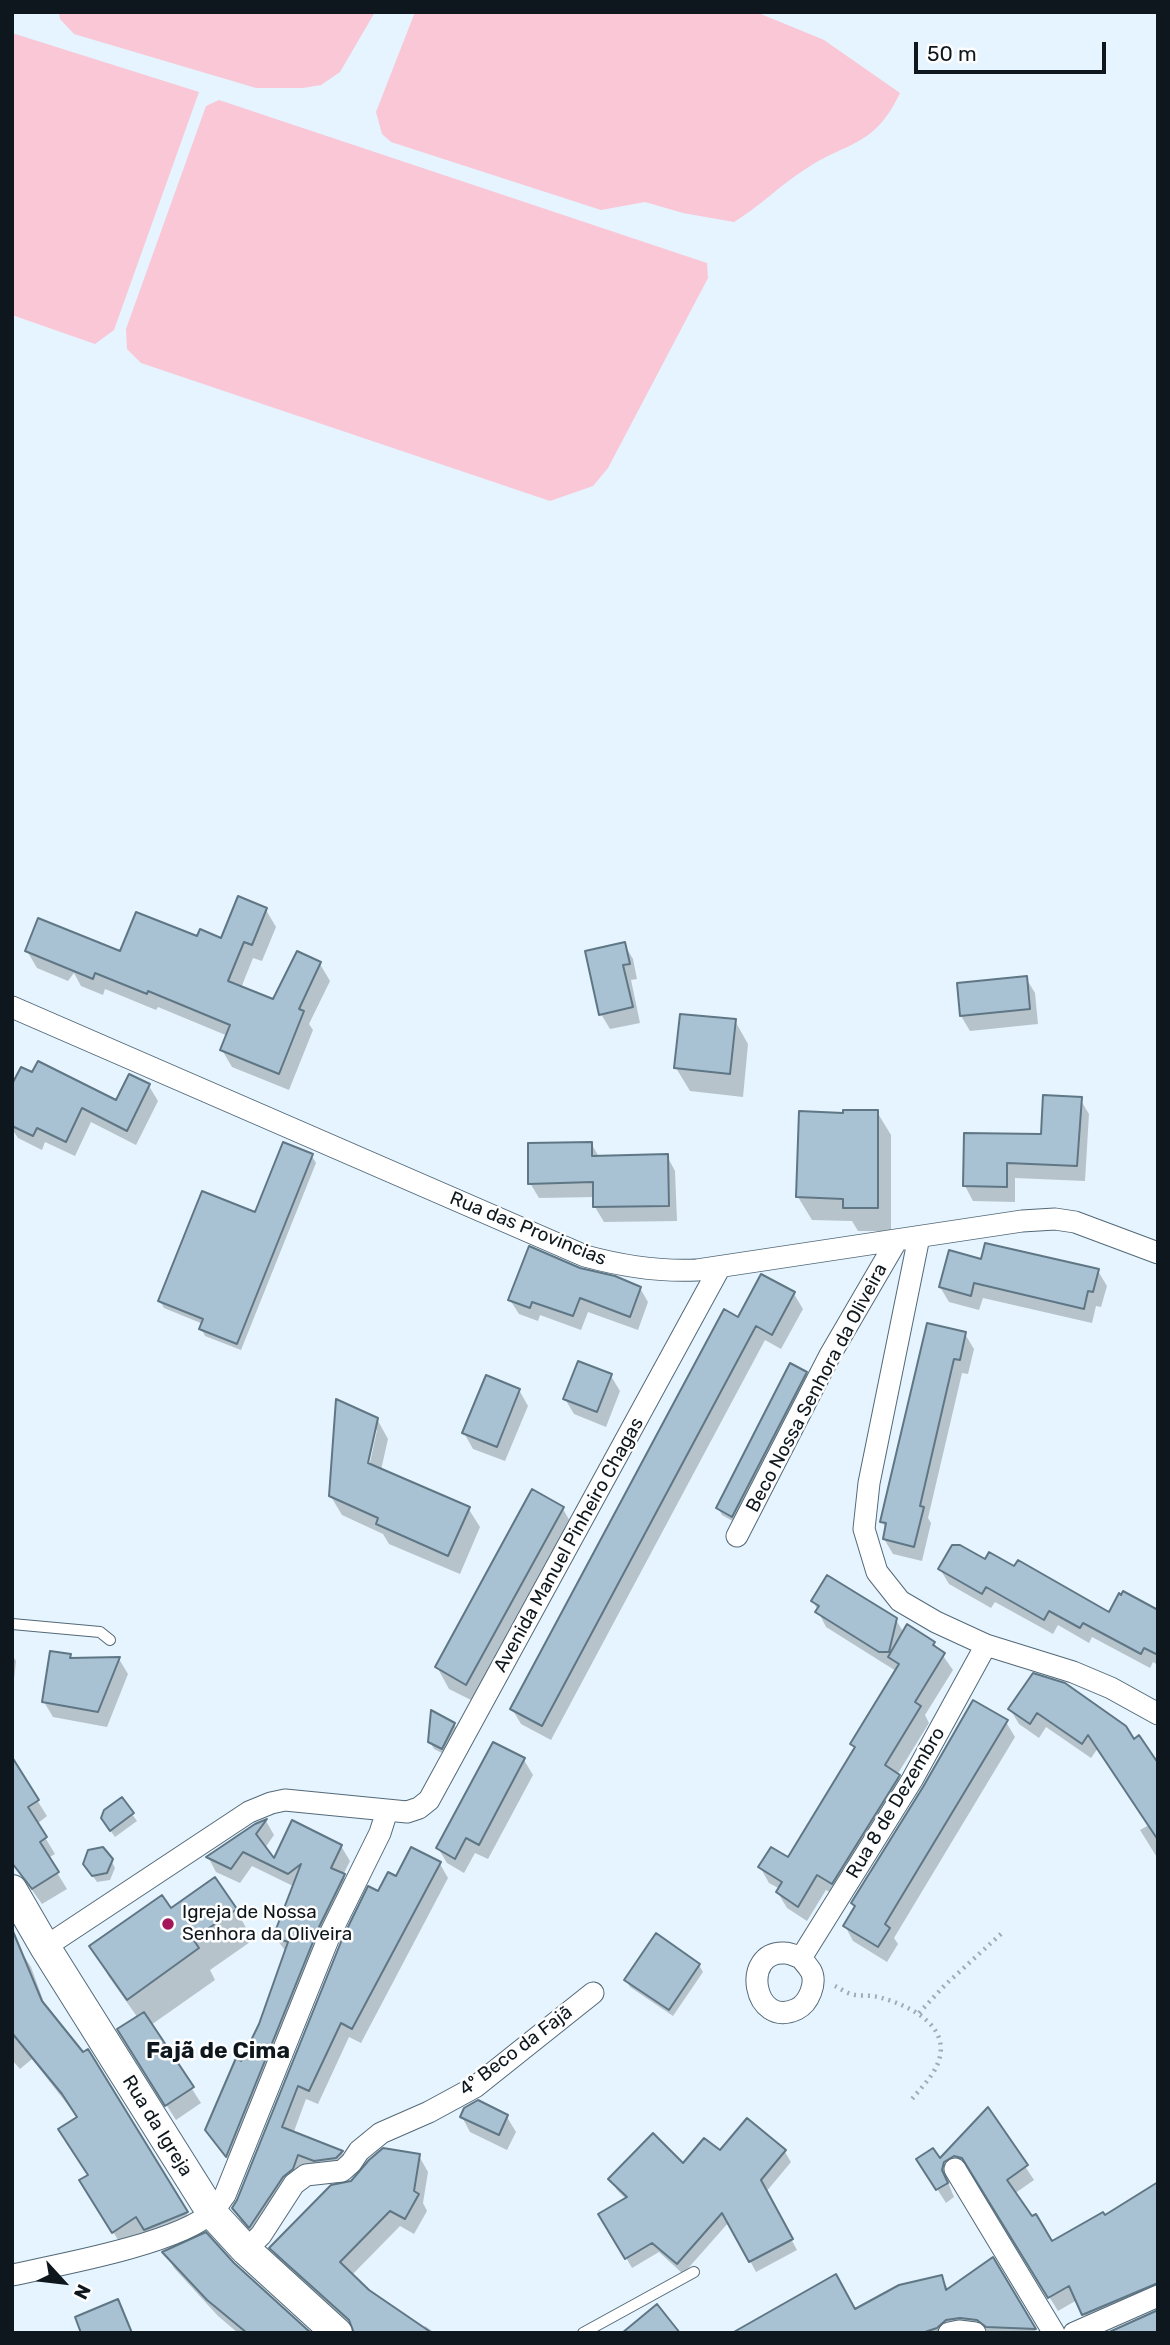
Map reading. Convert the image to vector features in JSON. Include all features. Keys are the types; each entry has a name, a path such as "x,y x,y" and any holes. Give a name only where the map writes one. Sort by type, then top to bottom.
{"street":[{"name":"Rua das Provincias","path":"12,1007 585,1256 622,1266 677,1271 720,1267 1023,1221 1055,1219 1074,1222 1158,1253"},
{"path":"919,1237 869,1483 863,1530 877,1572 900,1601 936,1622 986,1646 1073,1672 1111,1688 1158,1714"},
{"name":"Beco Nossa Senhora da Oliveira","path":"737,1536 830,1355 897,1240"},
{"name":"Avenida Manuel Pinheiro Chagas","path":"397,1812 419,1808 429,1800 720,1267"},
{"name":"Rua 8 de Dezembro","path":"807,1966 986,1646"},
{"path":"45,1947 249,1812 271,1802 306,1801 397,1812"},
{"path":"12,2275 98,2256 154,2240 180,2231 212,2213 225,2195 331,1932 380,1833 397,1812"},
{"name":"Rua da Igreja","path":"12,1890 212,2213 246,2250 337,2333"},
{"name":"4º Beco da Fajã","path":"246,2250 261,2235 294,2185 306,2175 342,2171 359,2151 381,2133 429,2112 475,2087 593,1993"},
{"path":"956,2169 1054,2333"},
{"path":"1074,2333 1158,2296"},
{"path":"949,2333 975,2333"}],"lane":[{"path":"12,1624 100,1632 110,1640"},
{"path":"583,2333 694,2272"}],"path":[{"path":"919,2013 945,1985 1002,1933"},
{"path":"807,1966 852,1995 881,1998 919,2013 931,2022 938,2035 938,2065 912,2099"}],"shaded area":[{"path":"59,12 375,12 340,72 321,85 303,88 256,88 74,34 60,19"},
{"path":"415,12 756,12 824,40 900,93 890,111 870,134 804,170 734,222 683,213 645,202 601,210 391,142 382,134 376,112"},
{"path":"12,33 199,92 114,330 95,344 12,315"},
{"path":"219,100 707,263 708,278 608,468 593,486 550,501 141,363 127,349 126,329 206,106"}],"building":[{"path":"238,896 267,908 252,945 244,942 228,981 273,999 297,951 321,962 299,1009 304,1011 279,1074 220,1050 230,1025 148,991 147,994 95,973 93,979 25,951 38,918 120,951 136,912 197,936 200,929 221,938"},
{"path":"625,942 630,964 623,965 633,1007 599,1015 585,951"},
{"path":"1027,976 1030,1009 960,1016 957,983"},
{"path":"680,1014 736,1019 730,1074 674,1068"},
{"path":"38,1061 116,1100 129,1074 150,1084 127,1131 82,1108 66,1142 37,1128 33,1136 12,1126 12,1084 21,1067 32,1072"},
{"path":"1043,1095 1082,1097 1077,1166 1007,1163 1007,1187 963,1186 964,1133 1041,1134"},
{"path":"843,1110 878,1110 878,1208 843,1208 843,1199 796,1197 799,1111 843,1113"},
{"path":"283,1142 313,1154 237,1344 199,1329 203,1319 158,1301 202,1191 255,1212"},
{"path":"592,1142 592,1156 668,1154 669,1206 593,1207 593,1182 528,1184 528,1143"},
{"path":"985,1243 1099,1269 1093,1292 1088,1291 1084,1309 974,1283 971,1296 939,1287 949,1250 981,1259"},
{"path":"529,1246 580,1268 615,1276 641,1287 630,1317 580,1298 573,1316 532,1302 530,1308 508,1300"},
{"path":"761,1274 795,1292 772,1335 756,1326 542,1726 510,1709 724,1309 738,1317"},
{"path":"927,1323 966,1332 960,1360 954,1359 920,1506 924,1507 914,1547 883,1539 886,1523 880,1522"},
{"path":"578,1361 612,1374 597,1412 563,1399"},
{"path":"790,1363 807,1372 732,1517 716,1508"},
{"path":"486,1375 520,1389 497,1447 462,1433"},
{"path":"336,1399 378,1418 368,1463 470,1507 448,1556 376,1524 378,1518 329,1496"},
{"path":"532,1489 564,1507 466,1685 435,1667"},
{"path":"952,1545 960,1545 985,1559 989,1552 1014,1566 1018,1560 1109,1612 1119,1593 1121,1595 1123,1591 1158,1610 1158,1655 1144,1648 1141,1654 1083,1623 1080,1628 1049,1611 1044,1620 986,1587 982,1594 938,1569"},
{"path":"827,1575 897,1618 889,1652 879,1652 815,1612 819,1606 811,1601"},
{"path":"907,1624 935,1642 933,1645 945,1653 915,1702 921,1706 885,1765 900,1775 832,1884 817,1875 798,1907 776,1892 782,1882 758,1867 771,1847 788,1857 855,1747 850,1744 899,1664 888,1657"},
{"path":"50,1651 71,1654 70,1658 120,1657 98,1712 42,1702"},
{"path":"1033,1673 1065,1683 1126,1726 1134,1739 1139,1735 1158,1763 1158,1840 1088,1735 1082,1744 1037,1713 1030,1724 1008,1709"},
{"path":"973,1700 1008,1720 885,1924 890,1928 878,1947 843,1926 855,1906 851,1903"},
{"path":"431,1710 455,1723 442,1749 428,1742"},
{"path":"493,1742 525,1758 479,1845 466,1838 455,1859 436,1848"},
{"path":"12,1757 39,1800 28,1807 47,1837 40,1842 59,1872 32,1889 12,1863"},
{"path":"122,1797 134,1813 110,1831 101,1818 104,1810"},
{"path":"267,1819 256,1834 274,1858 292,1820 342,1845 331,1868 345,1874 319,1927 226,2157 205,2130 236,2058 241,2061 259,2024 288,1942 273,1937 301,1864 288,1874 243,1852 231,1869 206,1857 255,1824"},
{"path":"103,1847 113,1859 107,1873 92,1876 83,1864 88,1850"},
{"path":"411,1847 441,1862 352,2029 341,2023 309,2091 298,2086 282,2127 343,2151 336,2158 314,2161 298,2155 293,2169 283,2177 249,2228 232,2208 343,1937 368,1886 378,1891 388,1872 396,1876"},
{"name":"Igreja de Nossa Senhora da Oliveira","path":"215,1877 237,1909 193,1939 199,1948 127,2000 89,1946 162,1895 171,1908"},
{"path":"12,1929 42,2001 83,2052 88,2049 188,2212 144,2230 136,2217 112,2233 79,2180 88,2175 58,2129 77,2117 62,2094 12,2033"},
{"path":"656,1933 700,1964 669,2010 624,1980"},
{"path":"144,2012 194,2087 165,2106 117,2029"},
{"path":"478,2100 508,2115 499,2135 460,2117 464,2108"},
{"path":"988,2107 1028,2165 1007,2180 1032,2216 1036,2214 1052,2241 1103,2212 1105,2215 1158,2182 1158,2283 1082,2315 1069,2286 1048,2298 962,2158 954,2156 944,2162 942,2170 948,2183 936,2190 916,2159 933,2148 940,2158"},
{"path":"747,2118 786,2150 761,2180 793,2239 749,2262 722,2213 677,2264 652,2243 625,2259 598,2214 627,2197 608,2179 653,2133 683,2163 704,2138 720,2150"},
{"path":"383,2148 420,2154 414,2191 419,2194 405,2219 390,2211 340,2262 369,2290 432,2333 354,2333 349,2320 269,2248 331,2185 351,2181"},
{"path":"206,2232 234,2263 311,2333 247,2333 207,2300 162,2252"},
{"path":"993,2257 1036,2329 986,2327 977,2320 960,2318 946,2320 937,2328 922,2333 732,2333 836,2274 855,2309 899,2285 942,2275 946,2290"},
{"path":"118,2299 132,2333 81,2333 75,2317"},
{"path":"657,2304 680,2333 622,2333"},
{"path":"1158,2310 1158,2333 1107,2333"}],"place":[{"name":"Igreja de Nossa Senhora da Oliveira","path":"168,1924"}],"district":[{"name":"Fajã de Cima","path":"218,2051"}]}
